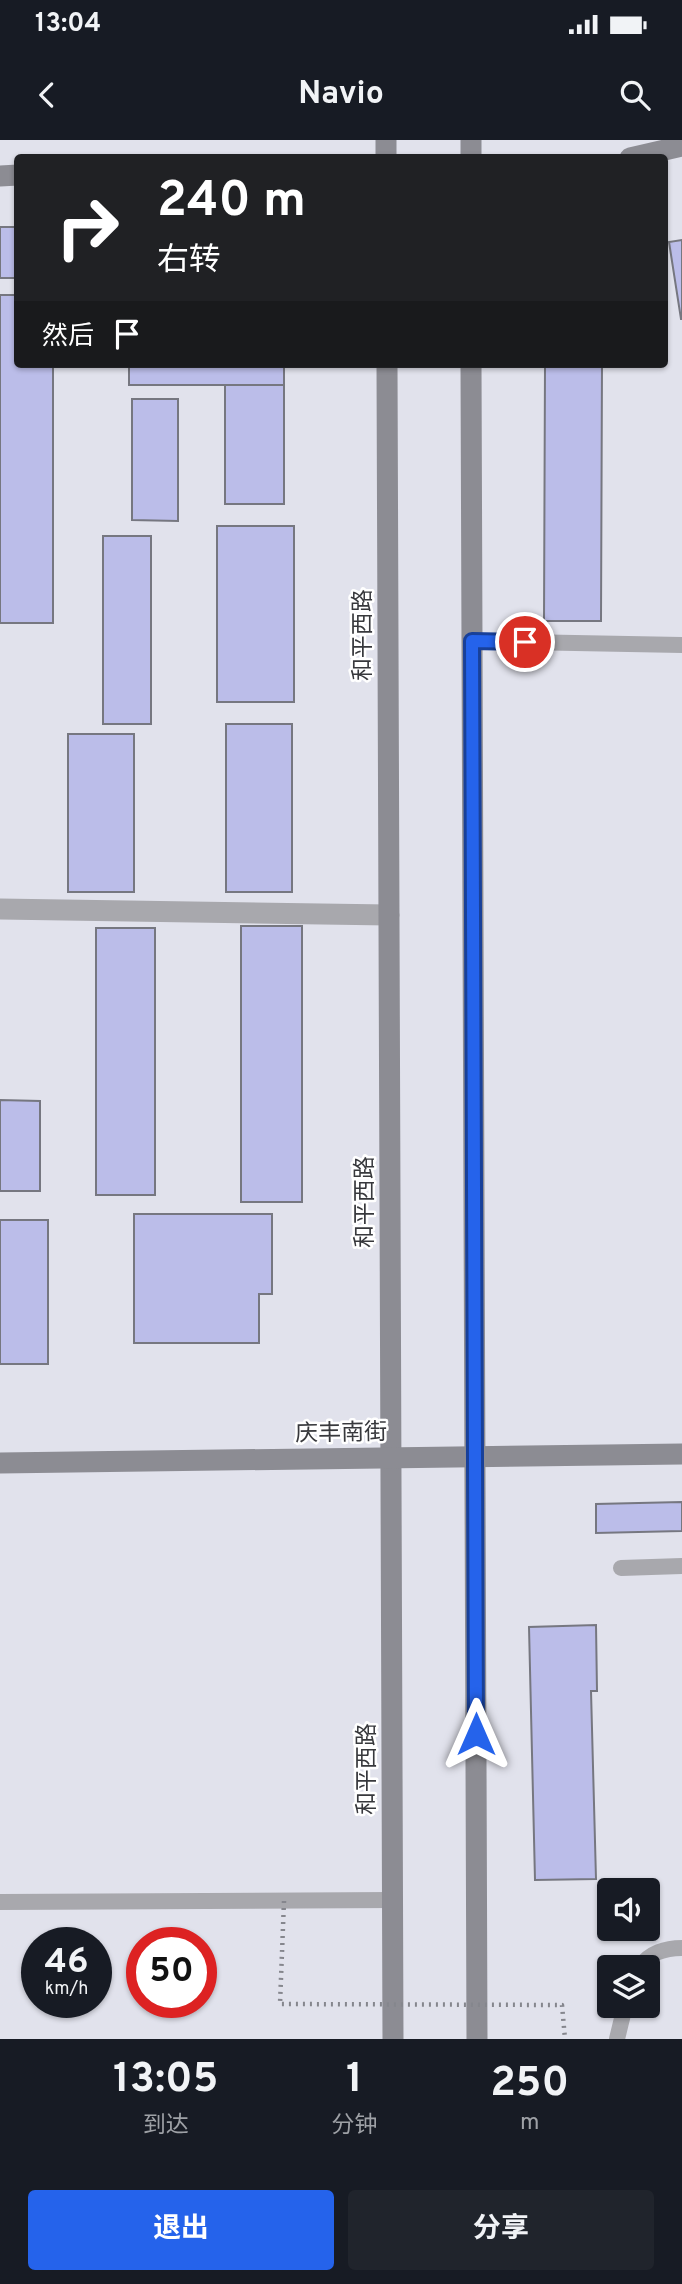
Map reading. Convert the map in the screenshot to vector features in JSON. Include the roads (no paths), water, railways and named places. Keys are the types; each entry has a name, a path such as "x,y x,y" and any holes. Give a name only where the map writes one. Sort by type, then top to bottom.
{"main road":[{"path":"647,154 682,146"},
{"name":"和平西路","path":"387,368 393,2039"},
{"path":"471,368 477,2039"},
{"name":"庆丰南街","path":"0,1463 682,1454"}],"street":[{"path":"0,909 389,915"}],"lane":[{"path":"472,641 682,645"},
{"path":"621,1568 682,1566"},
{"path":"0,1902 393,1900"},
{"path":"653,1955 668,1948 682,1948"},
{"path":"617,2039 622,2018"}]}
